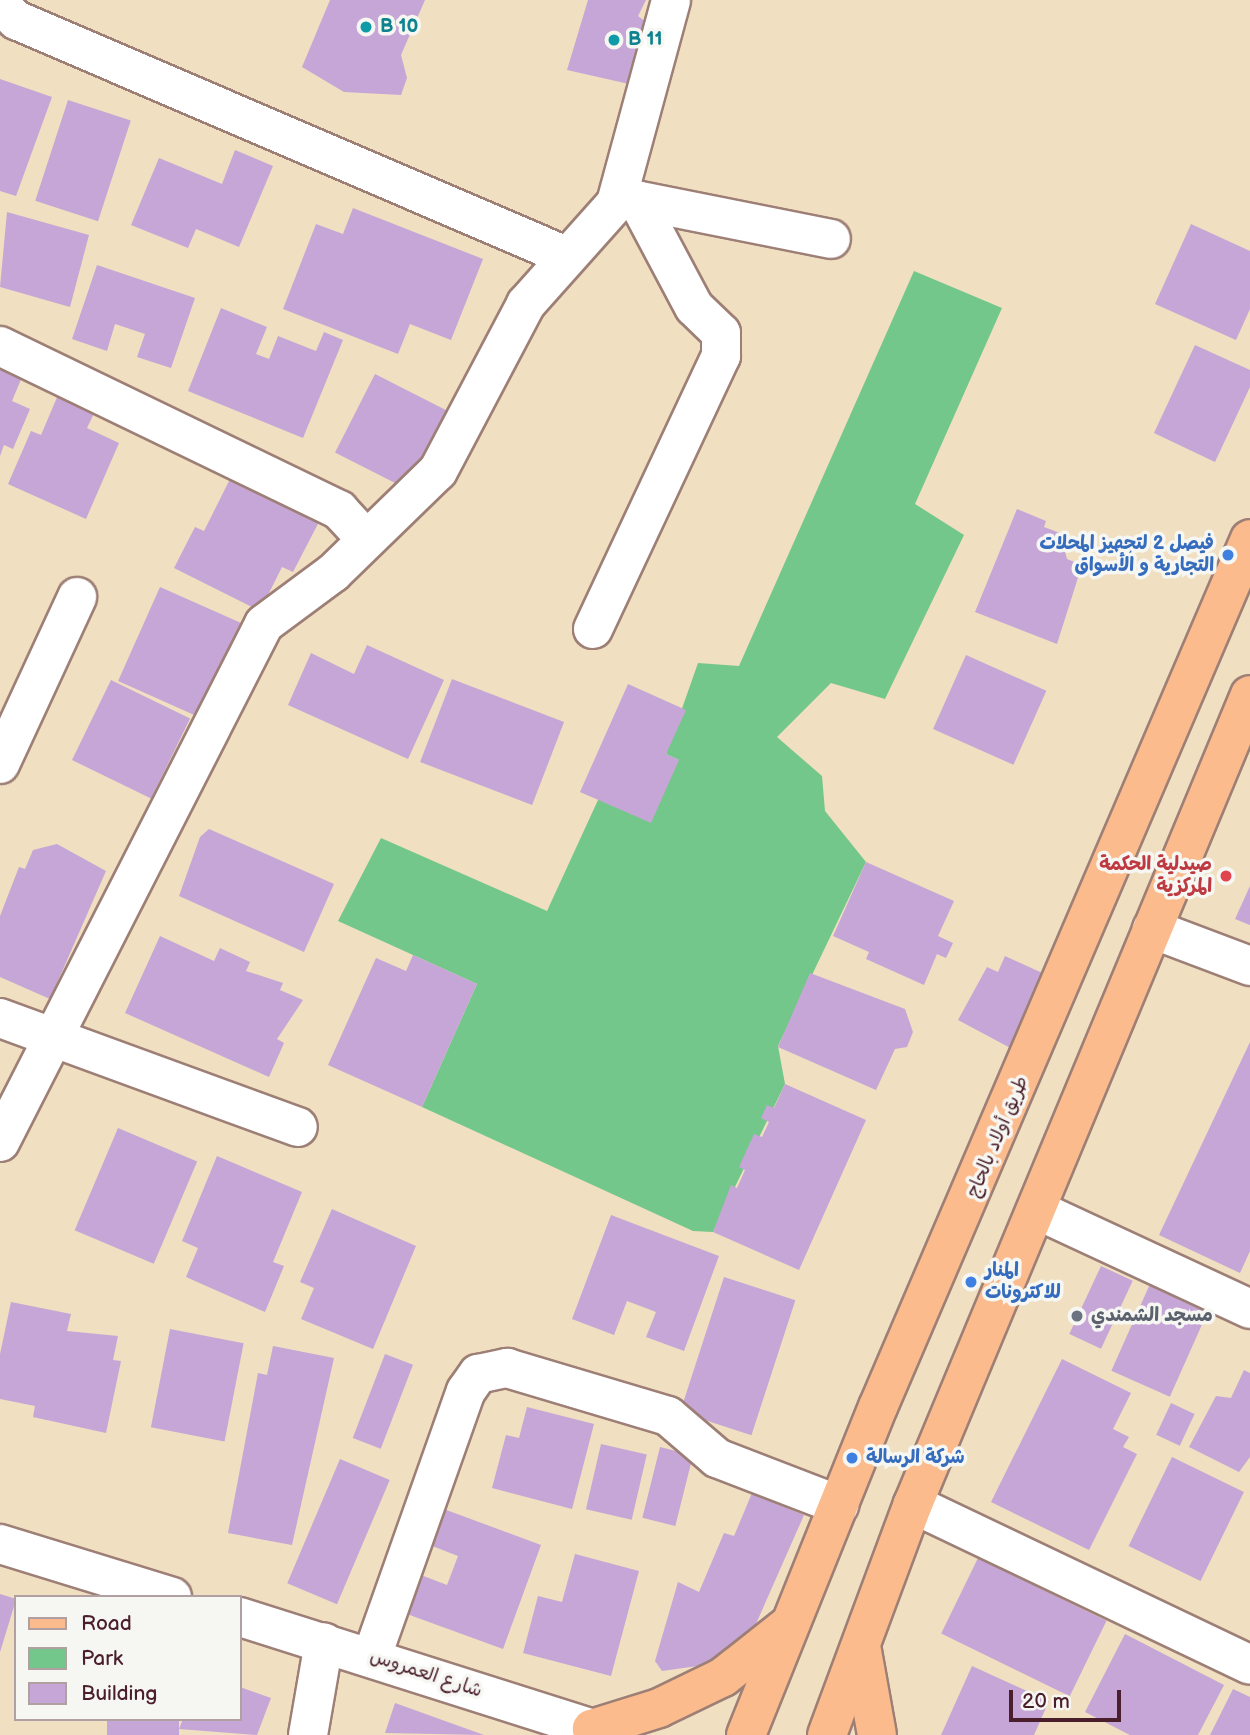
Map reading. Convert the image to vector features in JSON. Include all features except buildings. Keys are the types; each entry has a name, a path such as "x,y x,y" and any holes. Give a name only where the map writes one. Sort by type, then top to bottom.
{"main road":[{"name":"طريق أولاد بالحاج","path":"746,1735 839,1505 1250,539"},
{"path":"827,1735 862,1648 913,1504 1250,695"},
{"path":"600,1733 701,1688 754,1657 792,1621"},
{"path":"862,1648 877,1735"}],"street":[{"path":"0,1142 48,1040 264,624 366,539 438,471 526,304 566,256 628,199 671,0"},
{"path":"0,4 16,20 566,256"},
{"path":"628,199 831,239"},
{"path":"593,629 721,356 721,333 694,307 628,199"},
{"path":"0,346 339,510 366,539"},
{"path":"0,764 77,597"},
{"path":"1152,929 1250,966"},
{"path":"0,1018 48,1040 298,1127"},
{"path":"1037,1210 1250,1309"},
{"path":"372,1656 466,1391 478,1374 507,1368 668,1416 717,1458 839,1505"},
{"path":"913,1504 1250,1665"},
{"path":"0,1544 166,1595"},
{"name":"شارع العمروس","path":"242,1618 372,1656 600,1733"},
{"path":"308,1735 324,1642"}],"green space":[{"path":"914,271 1002,308 915,504 964,535 885,699 831,683 777,737 822,776 825,811 866,862 778,1046 785,1084 713,1232 693,1231 422,1107 477,984 338,921 381,838 547,911 598,800 679,760 666,754 698,663 739,666"}],"place":[{"name":"B 10","path":"366,27"},
{"name":"B 11","path":"614,40"},
{"name":"فيصل 2 لتجهيز المحلات التجارية و الأسواق","path":"1228,555"},
{"name":"صيدلية الحكمة المركزية","path":"1226,876"},
{"name":"المنار للاكترونات","path":"971,1282"},
{"name":"مسجد الشمندي","path":"1077,1316"},
{"name":"شركة الرسالة","path":"852,1458"}]}
